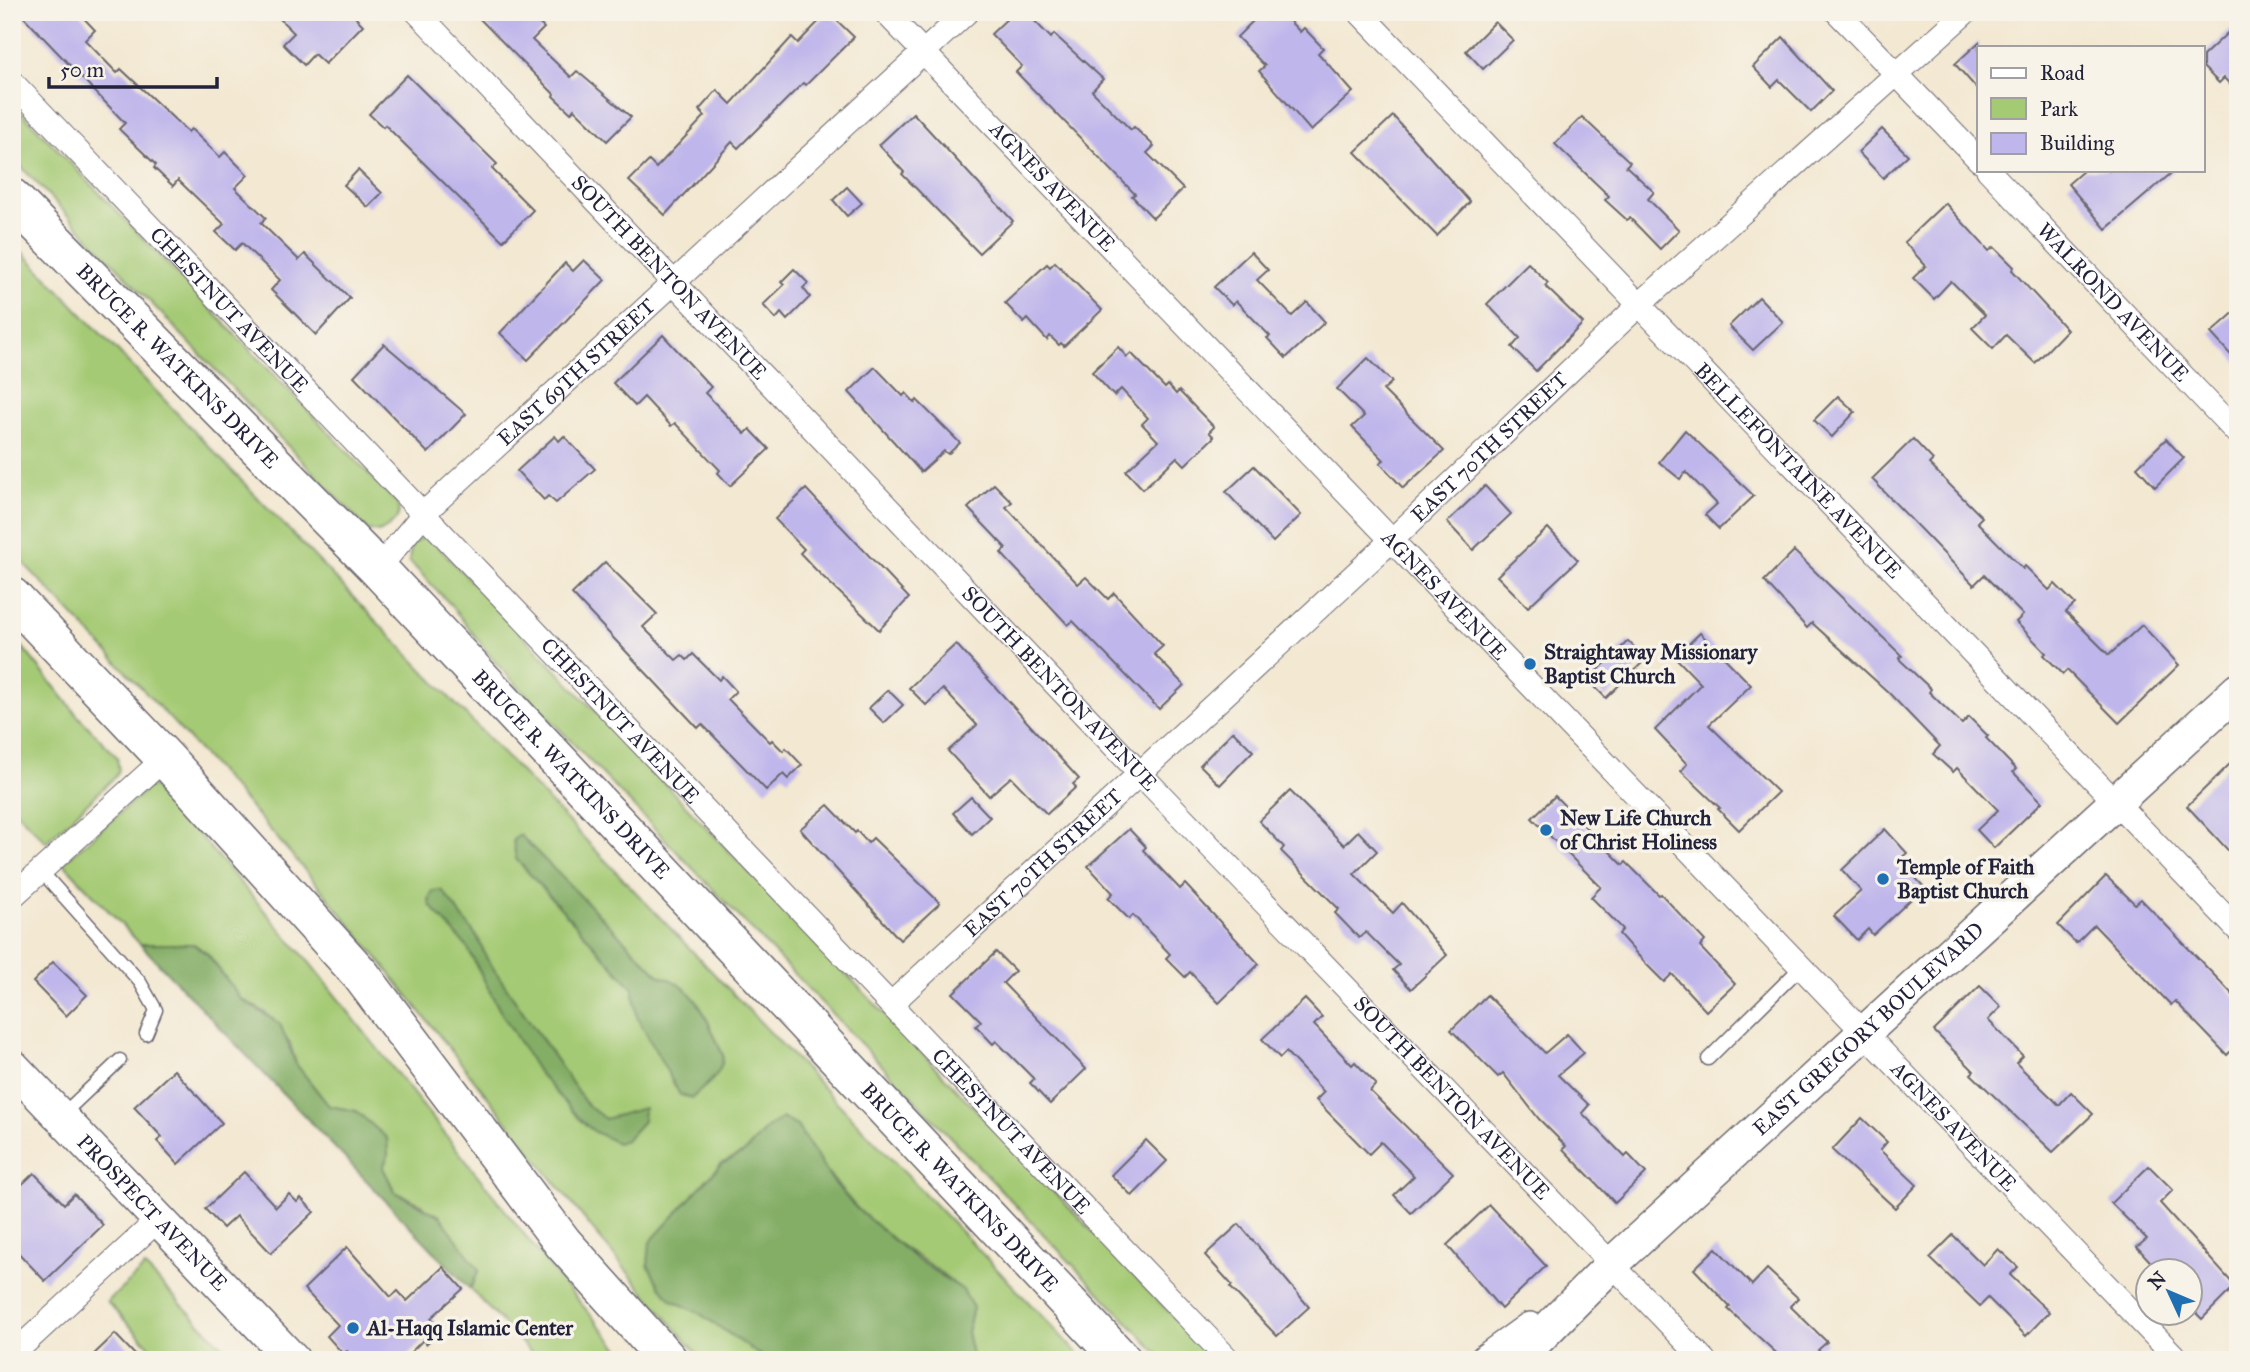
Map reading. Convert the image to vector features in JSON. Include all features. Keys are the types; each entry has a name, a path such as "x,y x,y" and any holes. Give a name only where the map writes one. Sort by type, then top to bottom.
{"highway":[{"name":"BRUCE R. WATKINS DRIVE","path":"12,198 378,569 1122,1360"},
{"path":"12,597 165,758 361,975 563,1243 668,1360"}],"main road":[{"name":"EAST GREGORY BOULEVARD","path":"1517,1360 1563,1311 1612,1265 2238,690"},
{"name":"PROSPECT AVENUE","path":"12,1066 293,1360"},
{"name":"EAST GREGORY BOULEVARD","path":"1487,1360 1518,1336 1563,1311"}],"street":[{"name":"SOUTH BENTON AVENUE","path":"417,12 1140,773 1704,1360"},
{"name":"AGNES AVENUE","path":"885,12 2178,1360"},
{"name":"EAST 69TH STREET","path":"378,569 424,513 967,12"},
{"name":"BELLEFONTAINE AVENUE","path":"1359,12 2238,930"},
{"path":"1837,12 1977,158"},
{"name":"EAST 70TH STREET","path":"892,1003 1393,540 1639,305 1966,12"},
{"name":"CHESTNUT AVENUE","path":"12,82 892,1003 1229,1360"},
{"name":"WALROND AVENUE","path":"1990,172 2238,433"},
{"path":"12,897 165,758"},
{"path":"12,1354 159,1219"}],"lane":[{"path":"41,871 140,982 156,1010 146,1034"},
{"path":"1708,1059 1801,967"},
{"path":"61,1116 120,1060"}],"green space":[{"path":"12,102 396,502 399,512 392,524 379,532 368,530 12,157"},
{"path":"12,241 1084,1360 973,1360 967,1332 973,1308 965,1295 954,1283 886,1235 862,1214 832,1178 797,1126 766,1129 744,1153 721,1164 672,1300 699,1313 767,1360 703,1360 609,1250 300,864 179,728 12,551"},
{"path":"424,535 429,537 1215,1360 1164,1360 496,663 450,604 409,561 411,546"},
{"path":"12,634 78,716 117,757 119,770 116,776 46,842 12,807"},
{"path":"150,786 159,789 309,962 554,1272 629,1360 538,1360 470,1289 479,1270 422,1204 395,1192 383,1168 388,1155 356,1111 329,1106 296,1064 290,1043 265,1012 241,999 208,954 194,944 140,944 63,863"},
{"path":"520,835 660,976 684,988 700,1007 723,1055 717,1074 692,1098 680,1095 637,1017 633,988 516,859 513,840"},
{"path":"442,890 478,938 487,959 587,1105 605,1119 644,1108 643,1121 626,1140 617,1143 595,1132 581,1121 538,1072 499,1009 467,947 430,905 429,898 433,891"},
{"path":"140,944 193,944 207,954 241,999 280,1024 296,1064 329,1106 356,1111 387,1138 388,1155 383,1168 395,1192 440,1216 479,1270 470,1289"},
{"path":"782,1118 797,1126 832,1180 855,1207 915,1258 963,1290 973,1308 967,1332 973,1360 767,1360 699,1313 672,1300 660,1287 648,1265 650,1242 721,1164 744,1153 766,1129"},
{"path":"145,1267 236,1360 163,1360 107,1302"}],"building":[{"path":"19,12 78,12 95,30 85,40 117,73 121,69 188,132 191,129 220,157 225,152 248,175 235,188 266,218 261,223 299,260 305,254 350,298 316,335 271,290 280,280 242,243 235,250 216,232 224,224 178,180 173,186 154,168 156,165 119,129 125,123"},
{"path":"273,12 350,12 363,25 325,64 314,54 304,65 283,44 294,33"},
{"path":"473,12 527,12 544,28 532,40 571,77 577,71 631,117 607,141 574,109 571,113 553,96 554,94"},
{"path":"828,12 854,37 738,148 732,142 665,215 629,181 649,161 656,168 705,116 699,110 717,90 731,104 792,37 798,43"},
{"path":"1014,12 1026,12 1051,38 1054,34 1103,79 1092,91 1131,130 1134,127 1154,146 1147,153 1183,189 1153,218 1132,196 1135,194 1016,72 1022,66 991,34"},
{"path":"1262,12 1281,12 1300,32 1304,28 1323,48 1318,53 1353,92 1311,131 1259,71 1265,66 1237,37"},
{"path":"1495,22 1513,40 1483,69 1466,51"},
{"path":"2238,23 2238,93 2224,78 2219,83 2204,68 2204,55"},
{"path":"1783,37 1832,91 1811,112 1779,80 1772,87 1753,67"},
{"path":"1979,42 1977,89 1955,64"},
{"path":"407,75 497,164 492,169 533,210 503,241 385,125 383,127 369,114"},
{"path":"913,113 1013,221 979,253 902,174 904,172 879,145"},
{"path":"1393,116 1470,202 1437,236 1355,152"},
{"path":"1582,117 1630,162 1626,166 1654,192 1648,199 1679,230 1660,249 1630,218 1627,220 1605,200 1609,196 1555,144"},
{"path":"1882,129 1908,155 1883,178 1858,152"},
{"path":"358,170 382,193 368,207 344,185"},
{"path":"2082,172 2173,172 2106,229 2068,184"},
{"path":"847,187 862,203 847,216 833,200"},
{"path":"1945,203 1989,251 1994,247 2014,267 2012,270 2067,330 2035,363 2006,335 1993,349 1972,328 1985,315 1951,281 1934,299 1913,278 1926,266 1904,242"},
{"path":"1251,252 1268,270 1257,280 1292,316 1307,302 1325,322 1286,358 1267,338 1270,336 1236,301 1232,305 1214,287"},
{"path":"584,260 605,280 528,360 500,333 565,263 573,271"},
{"path":"1055,262 1102,310 1064,346 1050,336 1047,340 1028,319 1024,323 1005,303 1047,264 1050,267"},
{"path":"1528,263 1548,283 1545,286 1583,323 1536,371 1512,347 1520,338 1487,304"},
{"path":"794,269 808,283 803,288 810,297 787,320 781,313 776,319 763,305 784,285 781,282"},
{"path":"1759,297 1783,322 1753,350 1729,326"},
{"path":"2238,309 2238,363 2211,333"},
{"path":"663,335 711,387 705,393 745,434 750,429 769,449 730,486 718,473 720,470 675,423 671,426 644,397 635,406 613,383"},
{"path":"384,344 466,414 428,453 354,376"},
{"path":"1118,347 1127,357 1131,353 1165,388 1168,385 1176,394 1179,391 1214,427 1209,432 1214,437 1185,465 1177,457 1143,489 1126,471 1158,441 1142,424 1148,418 1121,389 1114,396 1092,372"},
{"path":"1368,358 1392,382 1383,390 1444,451 1403,488 1380,463 1384,460 1352,427 1364,416 1337,389"},
{"path":"875,367 903,396 906,393 915,403 917,400 960,443 948,454 944,451 921,472 849,392"},
{"path":"1838,396 1855,412 1832,437 1814,420"},
{"path":"1685,430 1754,496 1719,529 1705,515 1717,504 1686,472 1680,479 1659,462"},
{"path":"555,436 559,441 564,436 595,469 556,503 548,496 544,500 517,471"},
{"path":"1913,439 1933,460 1929,464 1982,517 1977,522 2023,569 2025,566 2049,590 2055,584 2075,604 2066,612 2109,655 2142,625 2179,665 2119,723 2067,670 2063,674 2044,655 2046,653 2016,622 2023,615 1984,575 1974,585 1872,479"},
{"path":"2166,439 2184,458 2155,487 2137,467"},
{"path":"1254,466 1301,515 1273,542 1226,492"},
{"path":"994,484 1012,502 1006,507 1078,584 1086,577 1108,599 1114,593 1163,646 1154,654 1184,685 1159,709 1073,621 1068,625 1001,553 1006,548 968,508"},
{"path":"1485,486 1511,514 1473,550 1447,522"},
{"path":"806,489 909,598 879,630 800,553 804,549 775,519"},
{"path":"1548,528 1578,560 1528,607 1497,576"},
{"path":"1794,551 1902,656 1899,659 1962,724 1969,717 1988,736 1986,738 2016,769 2013,772 2042,802 1994,848 1977,830 1998,810 1957,768 1953,772 1933,754 1940,746 1888,692 1812,623 1807,628 1764,581"},
{"path":"605,562 657,614 643,627 676,660 682,655 687,660 693,654 719,680 722,676 736,691 728,699 770,742 772,740 783,751 786,748 802,765 788,779 783,774 766,790 702,724 698,728 572,594"},
{"path":"1700,633 1751,685 1709,725 1778,792 1739,830 1681,771 1687,764 1655,730 1701,684 1675,657"},
{"path":"1628,641 1646,659 1606,698 1588,680"},
{"path":"956,644 1079,779 1073,784 1076,787 1047,814 1011,777 989,796 948,751 977,725 943,689 926,705 909,688"},
{"path":"888,690 903,705 884,723 869,708"},
{"path":"1233,731 1253,751 1220,785 1200,765"},
{"path":"2238,756 2238,792 2229,800 2238,810 2238,861 2187,806"},
{"path":"1290,791 1344,845 1358,831 1377,851 1354,874 1393,913 1402,903 1447,955 1411,989 1393,970 1399,965 1366,932 1359,938 1335,913 1339,909 1281,851 1284,847 1259,821"},
{"path":"1555,796 1623,865 1626,862 1661,894 1705,941 1700,947 1735,984 1706,1011 1672,974 1664,982 1645,963 1619,934 1623,929 1591,897 1601,887 1532,818"},
{"path":"971,797 990,817 972,834 953,813"},
{"path":"828,805 868,843 873,838 940,903 900,940 800,829"},
{"path":"1129,829 1146,847 1143,850 1180,889 1185,884 1259,964 1219,1003 1190,972 1185,977 1166,958 1170,954 1133,915 1129,919 1108,898 1113,893 1088,866"},
{"name":"Temple of Faith Baptist Church","path":"1885,829 1907,853 1899,860 1924,887 1873,935 1868,929 1857,940 1834,916 1861,891 1842,870"},
{"path":"2106,876 2135,904 2141,899 2238,1000 2238,1044 2227,1055 2175,1001 2171,1005 2094,925 2076,943 2058,925"},
{"path":"996,952 1015,971 1003,983 1086,1069 1050,1104 1030,1083 1034,1079 996,1041 993,1044 976,1026 981,1021 953,993"},
{"path":"53,962 87,995 66,1016 33,982"},
{"path":"1980,986 2001,1007 1988,1020 2023,1056 2016,1063 2059,1105 2071,1092 2093,1114 2053,1152 1971,1074 1974,1071 1934,1031"},
{"path":"1487,995 1545,1053 1567,1034 1584,1053 1558,1075 1589,1105 1582,1113 1625,1157 1628,1154 1646,1173 1615,1203 1563,1149 1566,1146 1539,1119 1503,1073 1498,1077 1451,1030"},
{"path":"1305,999 1322,1017 1314,1025 1352,1065 1355,1062 1376,1084 1370,1091 1453,1173 1411,1213 1394,1195 1414,1176 1381,1142 1369,1154 1316,1100 1324,1092 1286,1052 1280,1058 1262,1039"},
{"path":"174,1070 222,1123 178,1164 157,1141 162,1137 134,1107"},
{"path":"1862,1118 1887,1142 1880,1150 1917,1185 1895,1208 1832,1150"},
{"path":"1146,1140 1167,1161 1132,1196 1111,1175"},
{"path":"2149,1166 2173,1190 2160,1203 2235,1286 2204,1317 2204,1256 2145,1256 2137,1247 2147,1239 2111,1203"},
{"path":"244,1172 276,1207 289,1194 297,1202 301,1198 314,1212 271,1253 236,1216 223,1228 205,1209"},
{"path":"34,1173 64,1204 74,1194 103,1225 45,1281 12,1246 12,1194"},
{"path":"1489,1205 1546,1266 1501,1309 1447,1245"},
{"path":"1239,1224 1309,1307 1277,1336 1230,1287 1232,1285 1205,1255"},
{"path":"1953,1235 1983,1265 1998,1249 2018,1267 2010,1275 2049,1312 2026,1336 1988,1298 1980,1306 1930,1258"},
{"path":"347,1247 391,1297 398,1291 407,1301 443,1267 463,1289 431,1318 442,1329 426,1344 423,1340 403,1360 356,1360 347,1351 343,1354 327,1336 338,1325 304,1289"},
{"path":"1716,1248 1752,1285 1767,1269 1798,1298 1790,1306 1827,1342 1818,1350 1828,1360 1784,1360 1728,1309 1730,1307 1694,1269"},
{"path":"115,1334 140,1360 88,1360"}],"place":[{"name":"Straightaway Missionary Baptist Church","path":"1530,664"},
{"name":"New Life Church of Christ Holiness","path":"1546,830"},
{"name":"Temple of Faith Baptist Church","path":"1883,879"},
{"name":"Al-Haqq Islamic Center","path":"353,1328"}]}
